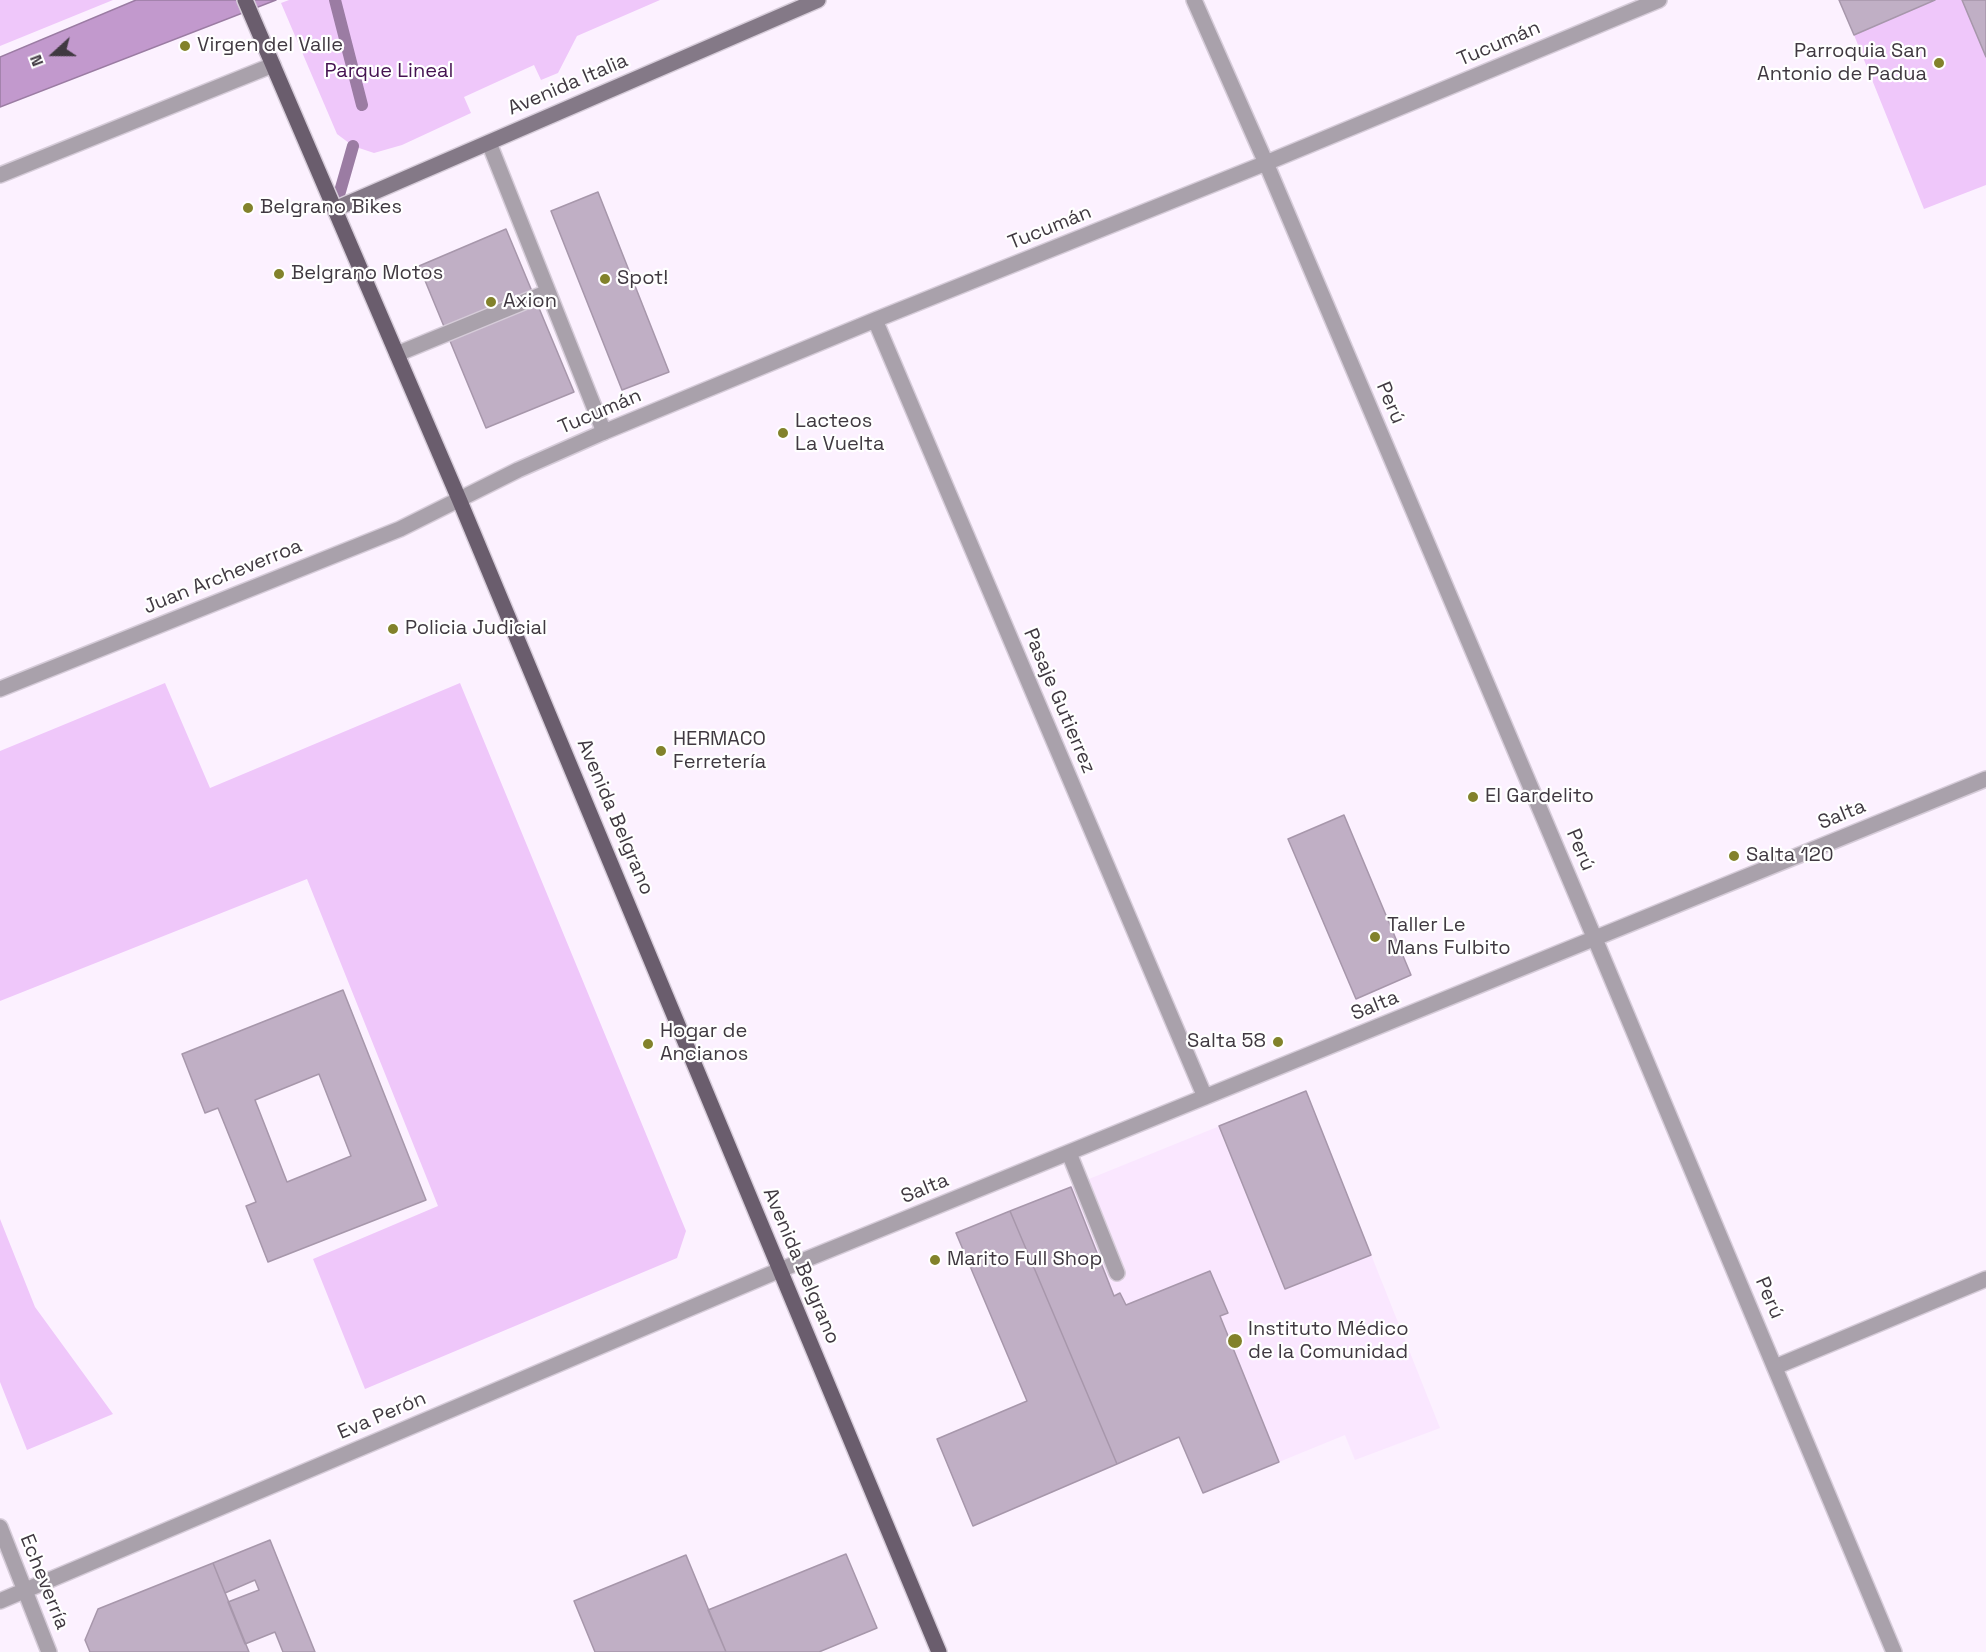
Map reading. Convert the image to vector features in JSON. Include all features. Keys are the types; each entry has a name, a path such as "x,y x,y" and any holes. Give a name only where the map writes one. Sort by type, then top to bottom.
{"main road":[{"name":"Avenida Belgrano","path":"245,0 459,499 939,1652"},
{"name":"Avenida Italia","path":"335,209 818,0"}],"street":[{"name":"Perú","path":"1194,0 1266,164 1595,939 1894,1652"},
{"name":"Tucumán","path":"459,499 604,432 875,320 1266,164 1659,0"},
{"path":"0,174 273,65"},
{"path":"489,143 604,432"},
{"path":"397,354 548,292"},
{"name":"Pasaje Gutierrez","path":"875,320 1205,1097"},
{"name":"Juan Archeverroa","path":"0,689 400,529 459,499"},
{"name":"Salta","path":"780,1270 1986,779"},
{"path":"1069,1153 1117,1273"},
{"name":"Eva Perón","path":"0,1601 780,1270"},
{"path":"1774,1366 1986,1279"},
{"name":"Echeverría","path":"0,1527 49,1652"}],"shaded area":[{"path":"136,0 276,0 0,107 0,57"},
{"name":"Instituto Médico de la Comunidad","path":"1306,1091 1440,1428 1355,1460 1345,1435 1203,1493 1179,1437 1117,1464 1010,1211"}],"green space":[{"path":"0,0 113,0 0,46"},
{"name":"Parque Lineal","path":"289,0 660,0 577,36 558,73 541,80 534,65 464,97 471,113 402,145 374,153 353,146 337,134 281,3"},
{"path":"1935,0 1962,0 1986,57 1986,185 1924,209 1854,35"},
{"path":"165,683 210,788 460,683 686,1231 677,1258 365,1389 313,1259 438,1206 307,879 0,1001 0,751"},
{"path":"0,1219 35,1307 113,1414 27,1450 0,1382"}],"building":[{"path":"1839,0 1935,0 1854,35"},
{"path":"1962,0 1986,0 1986,57"},
{"path":"598,192 669,372 622,390 551,211"},
{"path":"506,229 574,392 486,428 419,266"},
{"path":"1344,815 1411,975 1356,999 1288,839"},
{"path":"343,990 426,1200 268,1262 246,1206 256,1202 218,1108 205,1113 182,1054","holes":["319,1074 351,1156 287,1182 255,1100"]},
{"path":"1306,1091 1371,1255 1285,1289 1219,1126"},
{"path":"1071,1187 1114,1296 1120,1293 1126,1305 1210,1271 1228,1313 1220,1316 1279,1462 1203,1493 1179,1437 1117,1464 1010,1211"},
{"path":"1010,1211 1117,1464 973,1526 937,1439 1027,1401 956,1233"},
{"path":"270,1540 315,1652 283,1652 275,1632 245,1644 228,1602 259,1590 255,1580 225,1593 213,1563"},
{"path":"846,1554 877,1628 819,1652 726,1652 708,1610"},
{"path":"686,1555 726,1652 595,1652 574,1601"},
{"path":"213,1563 249,1652 90,1652 85,1640 98,1609"}],"waterway":[{"path":"335,0 362,105"},
{"path":"335,209 353,146"}],"place":[{"name":"Virgen del Valle","path":"185,46"},
{"name":"Parroquia San Antonio de Padua","path":"1939,63"},
{"name":"Belgrano Bikes","path":"248,208"},
{"name":"Belgrano Motos","path":"279,274"},
{"name":"Spot!","path":"605,279"},
{"name":"Axion","path":"491,302"},
{"name":"Lacteos La Vuelta","path":"783,433"},
{"name":"Policia Judicial","path":"393,629"},
{"name":"HERMACO Ferretería","path":"661,751"},
{"name":"El Gardelito","path":"1473,797"},
{"name":"Salta 120","path":"1734,856"},
{"name":"Taller Le Mans Fulbito","path":"1375,937"},
{"name":"Salta 58","path":"1278,1042"},
{"name":"Hogar de Ancianos","path":"648,1044"},
{"name":"Marito Full Shop","path":"935,1260"},
{"name":"Instituto Médico de la Comunidad","path":"1235,1341"}]}
